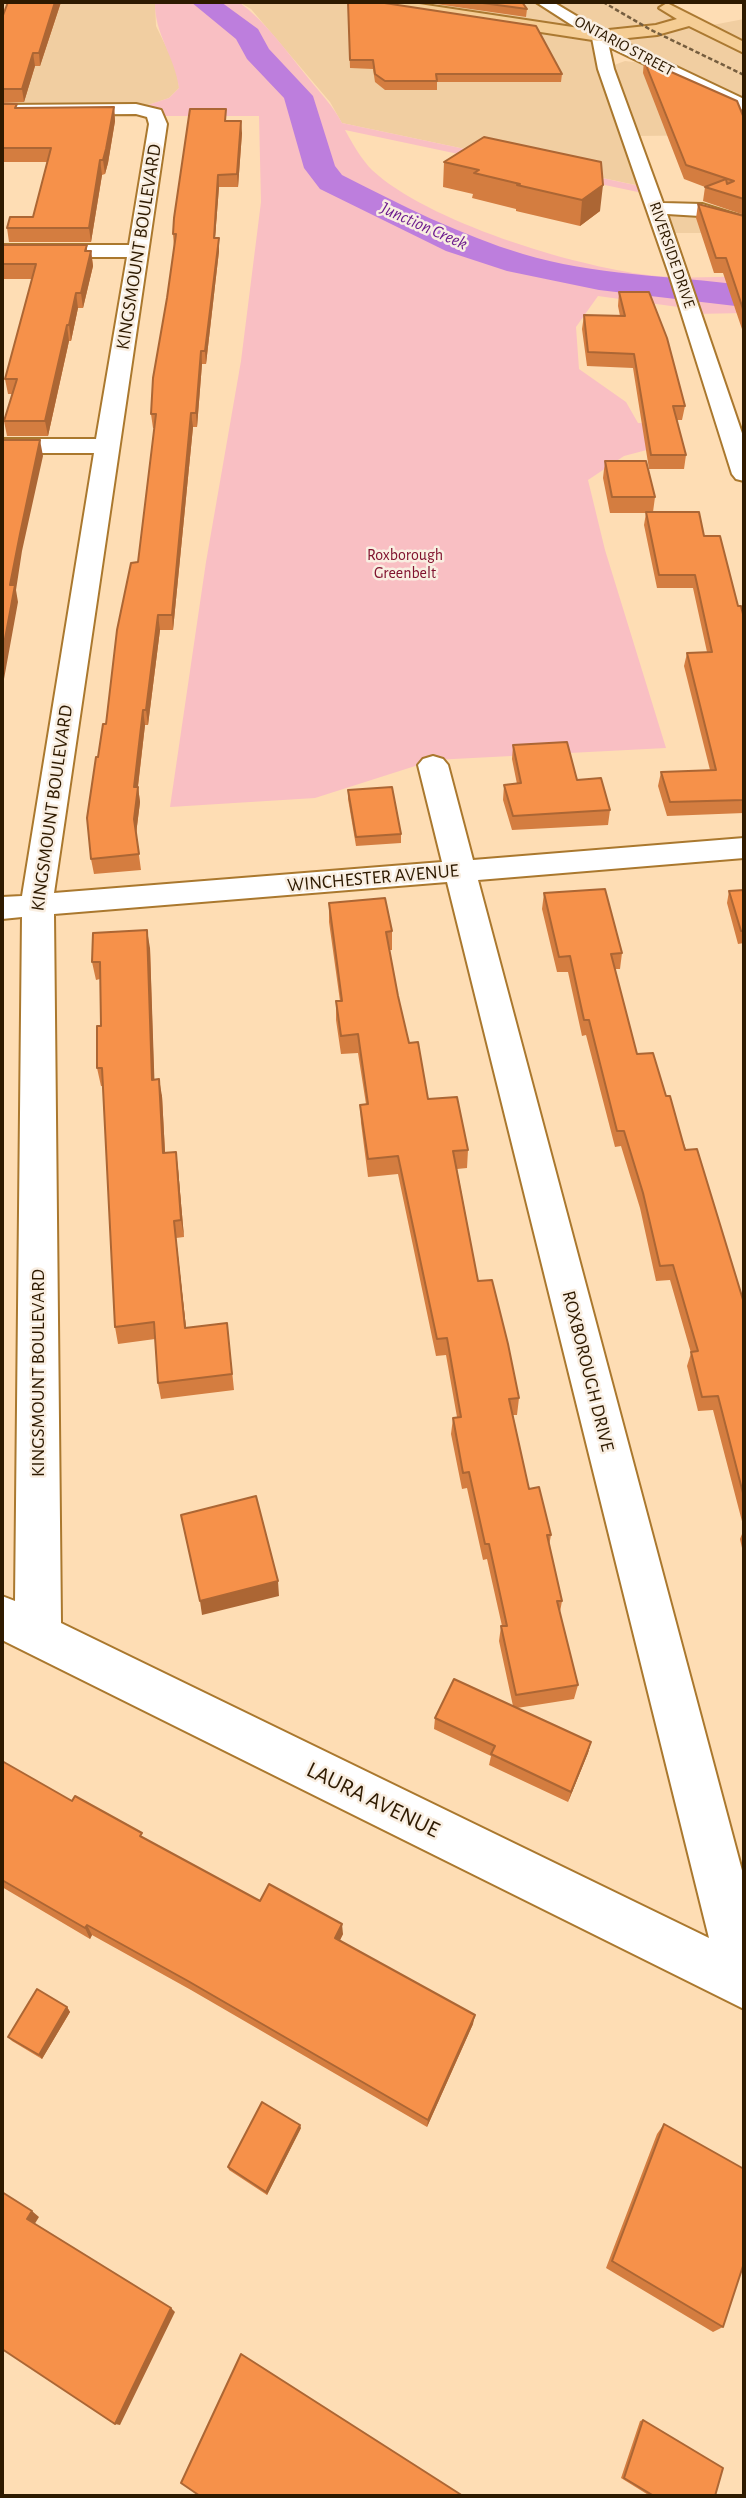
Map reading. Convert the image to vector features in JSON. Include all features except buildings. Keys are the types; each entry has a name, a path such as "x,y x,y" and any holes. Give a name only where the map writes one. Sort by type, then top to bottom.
{"main road":[{"path":"378,2 599,36 657,30 689,21"},
{"path":"656,2 738,44"},
{"path":"657,30 738,44"}],"street":[{"name":"ONTARIO STREET","path":"543,2 599,36 744,105"},
{"name":"RIVERSIDE DRIVE","path":"599,36 606,68 647,187 738,438 744,474"},
{"path":"606,68 623,61 655,64"},
{"name":"KINGSMOUNT BOULEVARD","path":"2,110 136,109 155,114 158,124 40,868 20,1626"},
{"path":"647,187 682,195 735,219"},
{"path":"655,208 691,209 735,219"},
{"path":"2,251 139,251"},
{"path":"2,446 109,446"},
{"name":"ROXBOROUGH DRIVE","path":"433,765 744,1975"},
{"name":"WINCHESTER AVENUE","path":"2,908 744,848"},
{"name":"LAURA AVENUE","path":"20,1626 744,1983"}],"shaded area":[{"path":"2,2 155,2 156,26 177,69 179,88 169,98 136,109 2,110"},
{"path":"239,2 376,2 405,6 657,2 702,27 744,19 744,45 738,45 744,49 744,135 631,136 650,188 342,123 330,102 251,9","holes":["601,38 651,64 625,61 606,68"]},
{"path":"655,208 692,209 744,233 666,233"}],"green space":[{"name":"Roxborough Greenbelt","path":"155,2 239,2 276,38 342,123 649,188 652,195 345,130 372,170 397,189 464,224 542,252 617,270 672,277 744,276 744,313 695,314 693,309 598,296 576,327 579,369 626,402 638,423 662,424 658,447 624,456 588,480 605,550 666,748 434,760 315,798 170,807 206,562 241,361 261,202 259,116 158,116 136,109 169,98 179,88 161,35"}],"waterway":[{"name":"Junction Creek","path":"204,2 248,35 257,53 298,96 320,168 331,182 458,244 519,264 599,279 744,296"}],"railway":[{"path":"603,2 651,30 744,75"}]}
